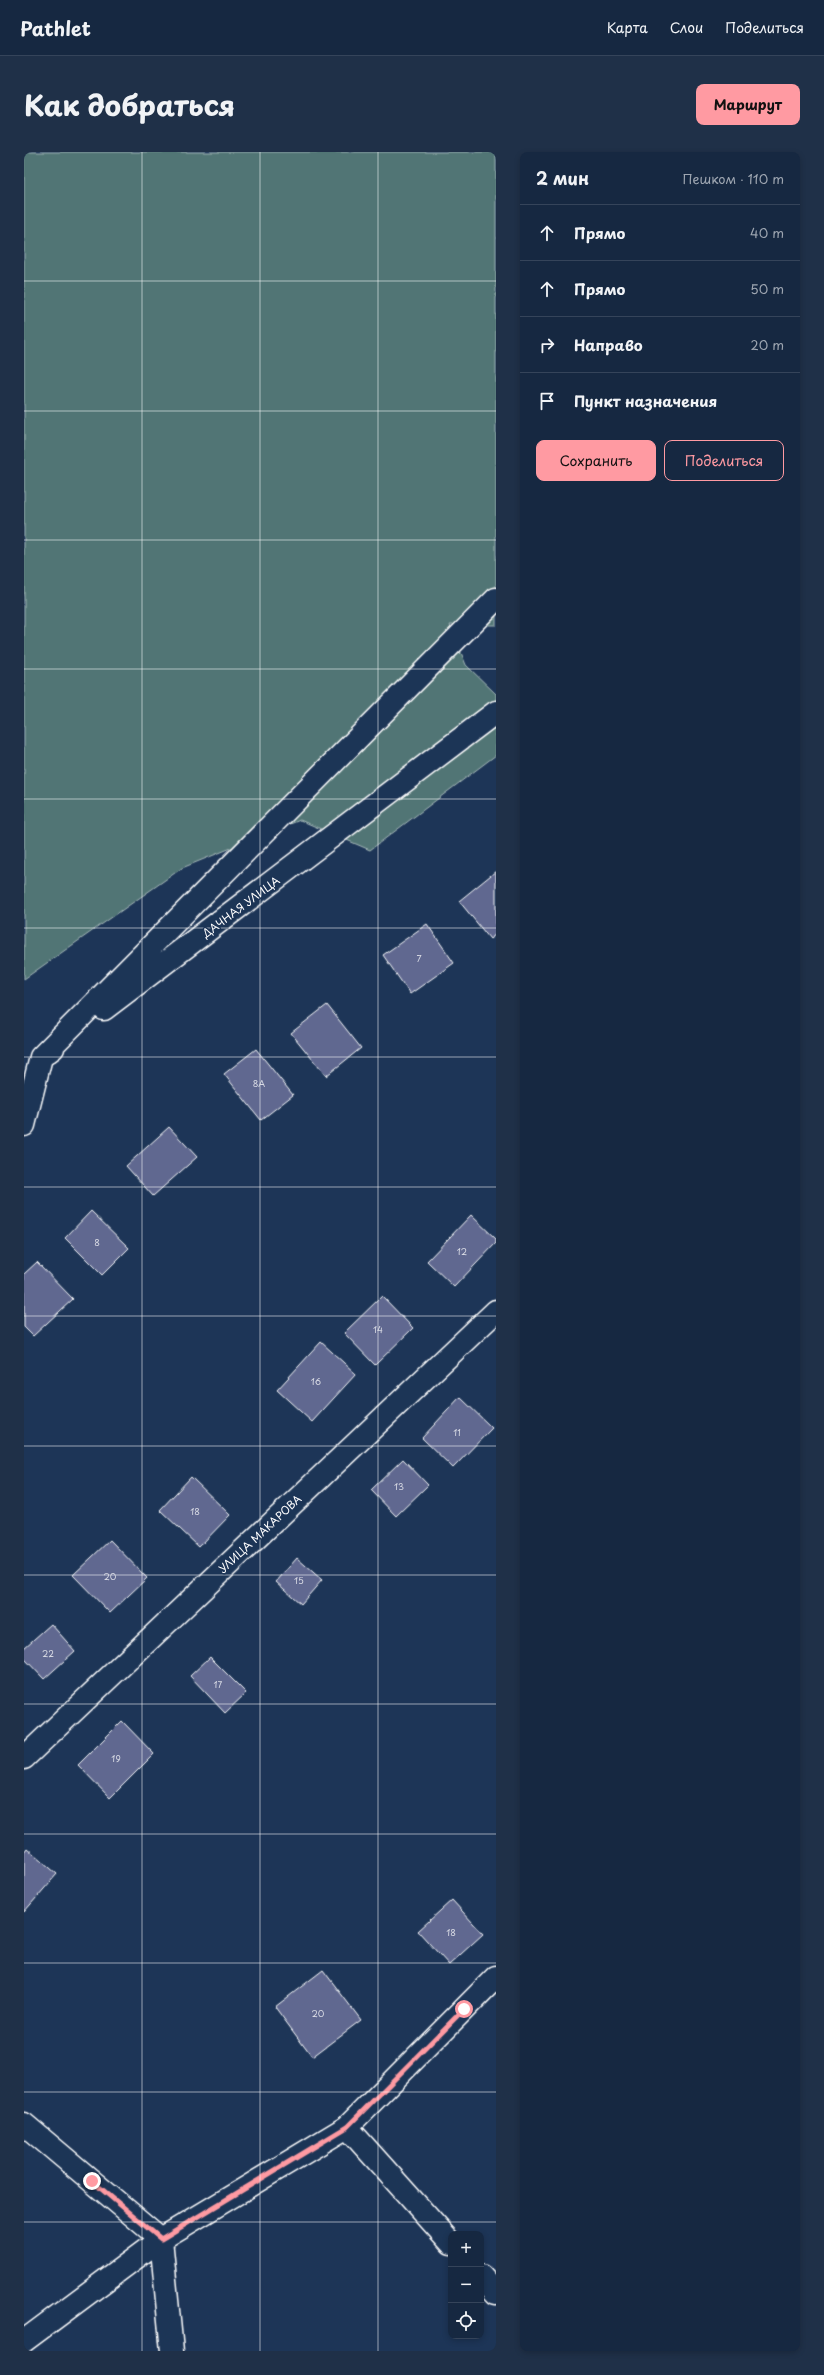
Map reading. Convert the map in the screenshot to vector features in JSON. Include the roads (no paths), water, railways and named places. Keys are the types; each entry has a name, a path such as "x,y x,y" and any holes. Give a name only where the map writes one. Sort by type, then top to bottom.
{"street":[{"path":"24,1125 41,1057 496,599"},
{"name":"ДАЧНАЯ УЛИЦА","path":"41,1057 496,712"},
{"name":"УЛИЦА МАКАРОВА","path":"24,1758 496,1311"},
{"path":"24,2341 161,2239 347,2127 496,1977"},
{"path":"24,2124 161,2239 172,2351"},
{"path":"347,2127 448,2240"},
{"path":"484,2279 496,2293"}]}
